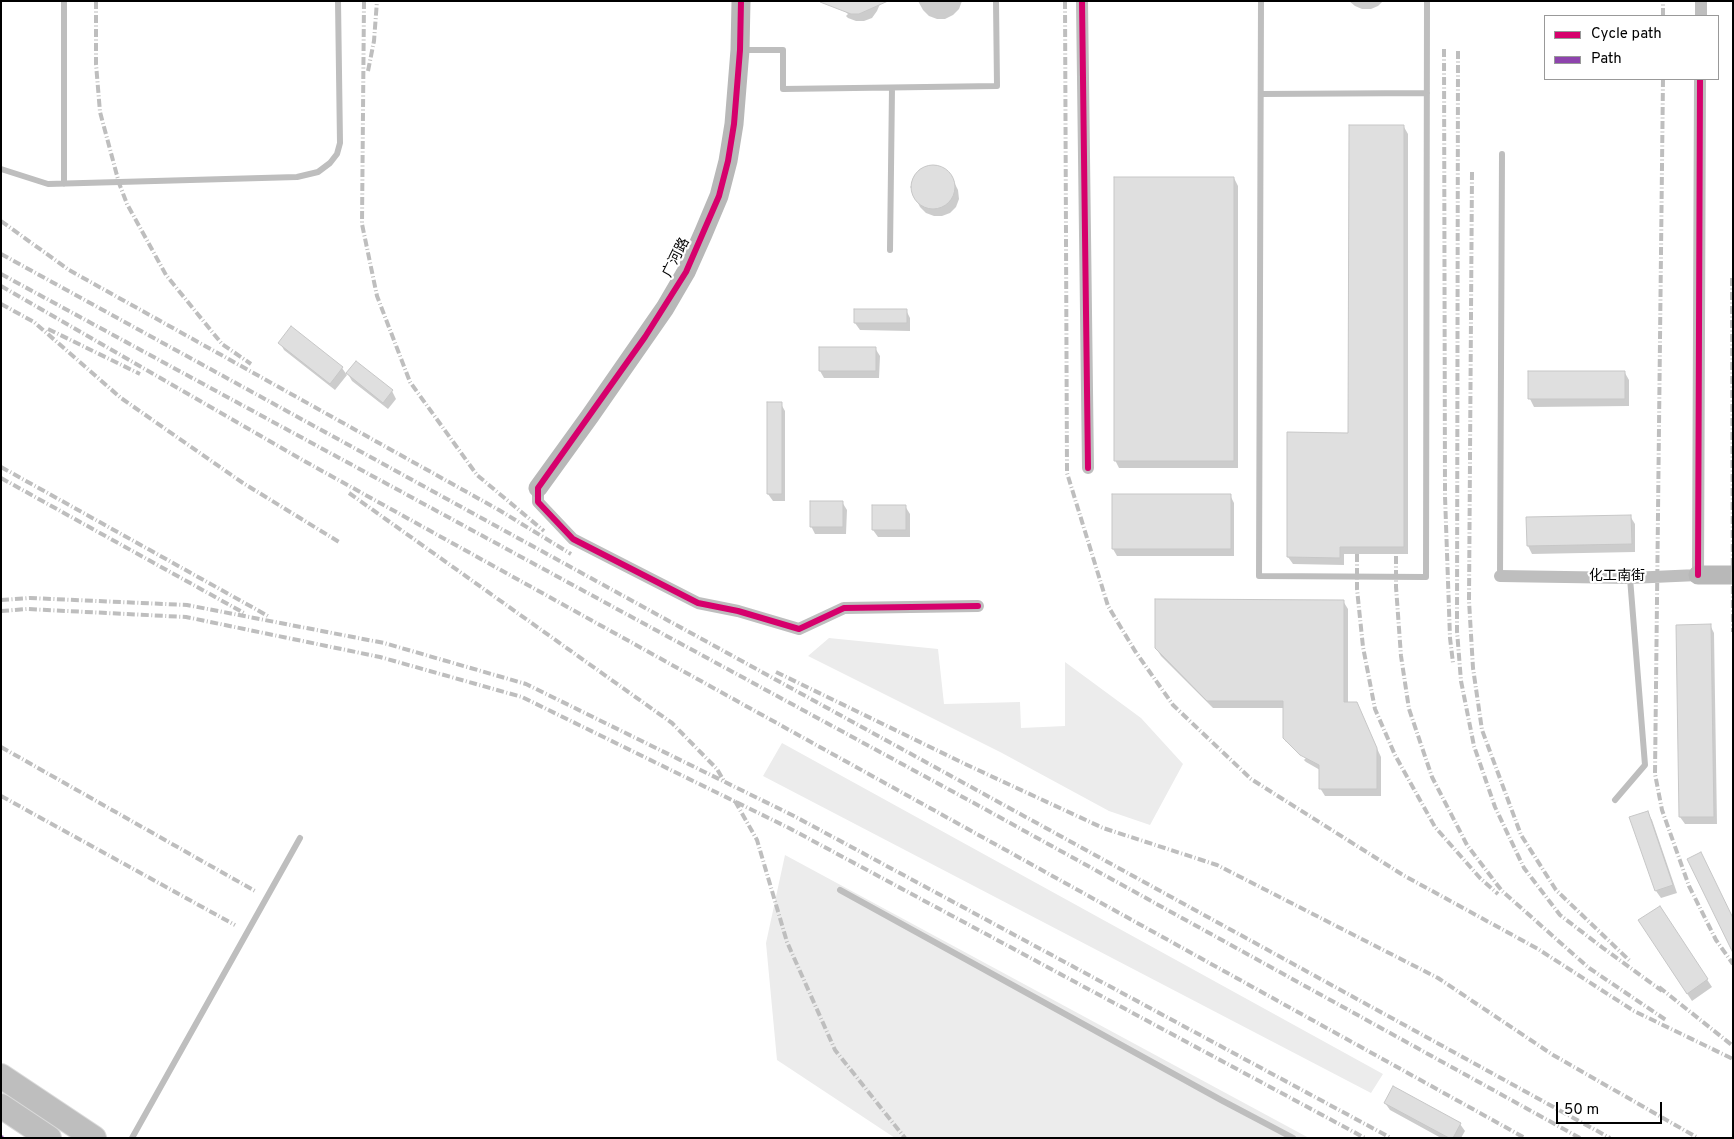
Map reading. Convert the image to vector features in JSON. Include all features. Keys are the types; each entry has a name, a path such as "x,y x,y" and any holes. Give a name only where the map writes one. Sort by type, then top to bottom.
{"highway":[{"path":"1,1076 94,1138"},
{"path":"1,1106 49,1138"}],"street":[{"name":"广河路","path":"538,488 665,308 686,272 700,242 719,196 728,161 734,124 740,50 741,1"},
{"path":"1082,1 1088,468"},
{"path":"1701,1 1701,15"},
{"path":"1698,575 1700,80"},
{"path":"538,488 538,502 573,539 698,603 799,629 844,608 978,606"},
{"name":"化工南街","path":"1500,576 1630,578 1698,575 1733,576"}],"lane":[{"path":"64,1 64,184"},
{"path":"1,168 48,184 297,178 318,172 333,158 340,143 338,1"},
{"path":"740,50 783,50 783,89 997,86 996,1"},
{"path":"1261,1 1260,576 1426,577 1427,1"},
{"path":"890,250 892,88"},
{"path":"1261,94 1427,93"},
{"path":"1500,576 1502,154"},
{"path":"1615,800 1645,765 1630,578"},
{"path":"132,1138 300,838"},
{"path":"840,890 1293,1138"}],"shaded area":[{"path":"829,638 938,649 944,704 1020,702 1021,728 1065,726 1065,662 1141,718 1183,764 1150,825 1109,811 1002,753 808,656"},
{"path":"782,743 1383,1074 1371,1093 763,776"},
{"path":"785,855 1309,1138 895,1138 777,1060 766,943"}],"building":[{"path":"820,1 888,1 859,14 851,14"},
{"path":"1349,125 1404,125 1404,547 1340,547 1340,558 1287,557 1287,432 1348,433"},
{"path":"937,165 949,171 954,178 954,196 949,203 942,208 929,209 921,206 914,199 911,183 914,175 921,168"},
{"path":"1114,177 1234,177 1234,461 1114,461"},
{"path":"854,309 907,309 907,323 854,323"},
{"path":"291,326 343,367 330,384 278,343"},
{"path":"819,347 876,347 876,371 819,371"},
{"path":"356,361 393,390 383,403 346,373"},
{"path":"1528,371 1625,371 1625,399 1528,399"},
{"path":"767,402 782,402 782,494 767,494"},
{"path":"1112,494 1231,494 1231,549 1112,549"},
{"path":"810,501 843,501 843,527 810,527"},
{"path":"872,505 906,505 906,530 872,530"},
{"path":"1631,515 1632,544 1527,546 1526,517"},
{"path":"1155,599 1344,600 1344,702 1357,702 1377,748 1377,789 1319,789 1319,765 1300,755 1283,738 1283,701 1207,701 1155,648"},
{"path":"1711,624 1714,817 1679,817 1676,625"},
{"path":"1648,811 1673,885 1655,891 1629,817"},
{"path":"1701,852 1733,918 1733,953 1687,859"},
{"path":"1660,906 1708,979 1687,994 1638,920"},
{"path":"1393,1086 1461,1123 1453,1138 1449,1138 1384,1103"}],"railway":[{"path":"96,1 96,64 100,112 119,183 127,204 166,275 222,344 251,364"},
{"path":"364,1 362,224 377,296 410,382 477,475 544,531"},
{"path":"368,71 374,41 377,1"},
{"path":"1065,1 1067,473 1108,606 1135,651 1173,705 1251,779 1403,875 1538,949 1634,1011 1733,1059"},
{"path":"1663,1 1663,15"},
{"path":"1444,49 1445,496 1450,638 1453,663"},
{"path":"1458,51 1457,631 1461,681 1474,746 1495,807 1524,868 1560,915 1662,991"},
{"path":"1663,80 1655,774 1662,810 1689,886 1716,940 1733,964"},
{"path":"1472,172 1469,601 1473,668 1482,730 1521,835 1556,890 1631,962"},
{"path":"1,221 69,270 499,510 571,554"},
{"path":"1,254 1610,1138"},
{"path":"1,274 983,808 1580,1138"},
{"path":"1732,278 1733,632"},
{"path":"1,286 306,462 1525,1138"},
{"path":"1,304 34,322 121,398 243,483 339,542"},
{"path":"48,329 140,374"},
{"path":"1,467 268,616"},
{"path":"1,478 244,613"},
{"path":"349,493 672,723 717,769 724,781"},
{"path":"1357,554 1357,589 1363,647 1375,709 1395,755 1435,827 1480,878 1498,894"},
{"path":"1396,556 1396,587 1401,656 1409,709 1432,777 1467,845 1502,891 1589,968 1666,1020"},
{"path":"1,600 30,598 187,605 384,643 526,684 794,816 1391,1138"},
{"path":"1,611 27,609 186,617 380,657 522,697 789,828 1365,1138"},
{"path":"776,672 965,764 1103,828 1217,865 1438,978 1553,1055 1698,1138"},
{"path":"1,747 255,891"},
{"path":"1,796 235,925"},
{"path":"735,801 757,840 787,942 835,1050 905,1138"},
{"path":"1659,987 1733,1046"}],"cycle path":[{"path":"741,1 740,50 734,124 728,161 719,196 686,272 645,337 538,488 538,502 573,539 698,603 738,611 799,629 844,608 978,606"},
{"path":"1082,1 1088,468"},
{"path":"1698,575 1700,80"}]}
